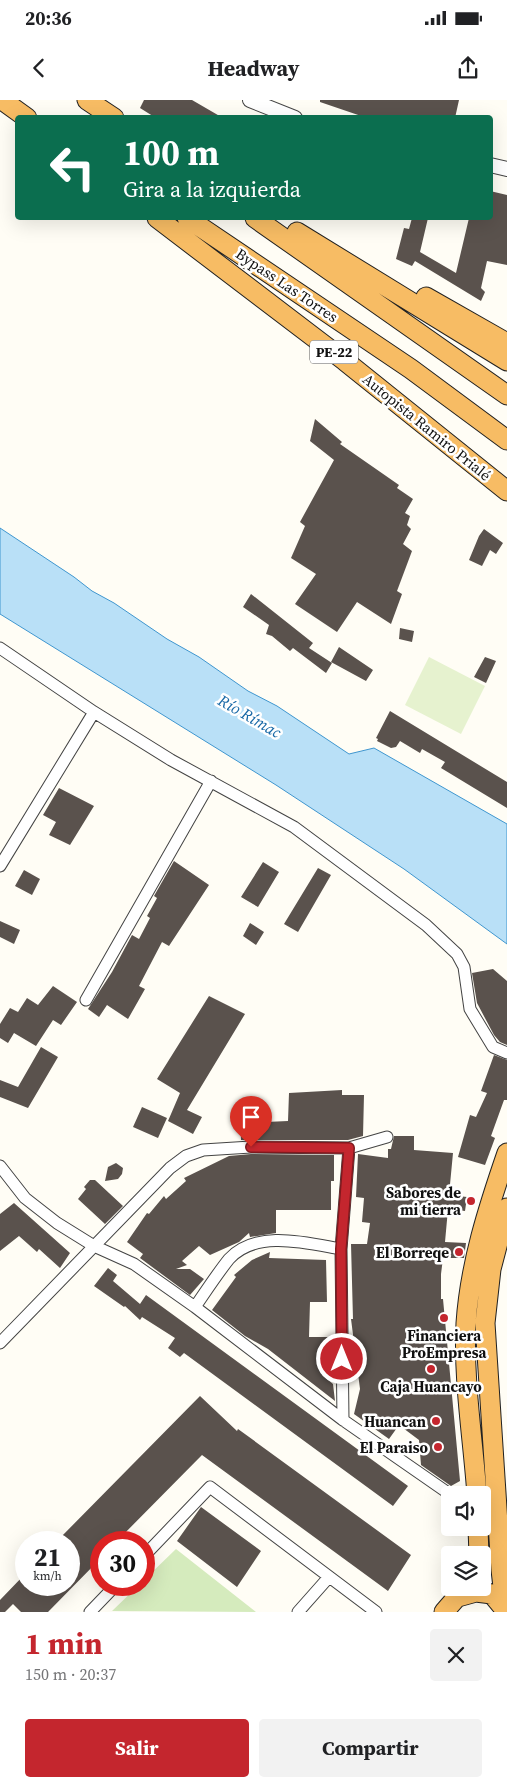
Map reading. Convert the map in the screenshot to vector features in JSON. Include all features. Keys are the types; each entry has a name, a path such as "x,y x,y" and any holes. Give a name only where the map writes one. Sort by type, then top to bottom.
{"highway":[{"path":"2,100 23,115"},
{"path":"87,100 109,115"},
{"name":"Autopista Ramiro Prialé","path":"160,220 345,361 507,491"},
{"name":"Bypass Las Torres","path":"190,220 411,369 507,440"},
{"path":"258,220 432,340 507,395"},
{"path":"279,221 381,272 507,343"},
{"path":"279,221 507,360"},
{"path":"476,1486 466,1353 466,1323 474,1266 485,1218 507,1152"},
{"path":"506,1611 500,1551 485,1323 491,1269 507,1208"},
{"path":"491,1594 506,1611"},
{"path":"444,1612 458,1596"}],"street":[{"path":"250,100 288,115"},
{"path":"493,166 507,169"},
{"path":"0,648 94,712 171,760 294,827 426,925 457,954 464,967 470,1009 493,1047 507,1053"},
{"path":"0,866 94,712"},
{"path":"86,1000 211,781"},
{"path":"0,1343 170,1168 186,1156 203,1150 251,1147 349,1148 387,1137"},
{"path":"342,1420 341,1249 349,1148"},
{"path":"0,1166 25,1198 57,1223 94,1246 134,1264 195,1307 342,1420 441,1488"},
{"path":"195,1307 230,1258 246,1247 266,1242 288,1240 341,1249"},
{"path":"155,1544 210,1487 376,1612"},
{"path":"298,1612 329,1577"},
{"path":"90,1612 105,1596"}],"green space":[{"path":"429,657 485,686 461,734 405,705"},
{"path":"176,1549 256,1612 112,1611 128,1596 155,1596 155,1569"}],"water":[{"name":"Río Rímac","path":"0,528 92,591 199,657 248,691 277,706 349,754 374,748 507,824 507,944 404,869 276,785 0,614"}],"building":[{"path":"144,100 192,100 218,115 151,115 140,108"},
{"path":"320,100 459,100 456,115 358,115 320,102"},
{"path":"493,192 507,195 507,265 487,261 481,288 485,292 481,301 415,261 412,266 396,259 404,228 409,229 411,220 428,220 420,252 456,273 469,220 493,220"},
{"path":"315,419 342,442 340,444 399,485 397,488 413,499 405,513 410,516 407,525 411,529 403,544 412,551 397,591 402,594 391,624 357,602 337,632 295,604 316,574 291,558 305,526 300,522 334,460 310,441"},
{"path":"484,529 503,543 496,554 490,550 482,566 469,560"},
{"path":"251,594 313,643 309,648 332,663 326,673 293,648 290,651 272,636 266,634 269,625 243,607"},
{"path":"400,628 414,631 412,642 399,639"},
{"path":"339,647 373,670 366,681 331,662"},
{"path":"485,657 496,661 486,683 474,677"},
{"path":"390,711 507,782 507,808 441,768 445,762 422,749 420,753 400,741 396,747 391,748 377,741 378,739 376,738"},
{"path":"59,788 94,806 70,845 49,835 56,822 43,815"},
{"path":"174,861 209,885 169,946 162,942 139,986 145,989 128,1019 107,1005 99,1017 88,1009 112,972 132,935 139,939 150,918 147,916 157,898 154,896"},
{"path":"263,862 279,872 258,907 241,897"},
{"path":"318,868 331,875 298,932 284,924"},
{"path":"24,870 40,879 32,895 15,886"},
{"path":"0,921 20,930 14,944 0,937"},
{"path":"250,923 264,932 256,945 243,936"},
{"path":"493,969 507,981 507,1045 500,1042 494,1035 477,1003 472,973"},
{"path":"53,986 77,1002 61,1025 53,1020 36,1046 14,1033 8,1043 0,1038 0,1024 10,1008 18,1012 27,998 38,1005"},
{"path":"209,996 245,1014 187,1110 202,1117 193,1134 168,1121 180,1093 157,1079"},
{"path":"41,1047 58,1057 28,1108 0,1097 0,1080 18,1087"},
{"path":"494,1055 507,1060 507,1100 504,1100 491,1136 495,1138 485,1165 458,1157 470,1115 476,1117 487,1093 481,1091"},
{"path":"342,1090 342,1095 364,1095 363,1136 348,1140 241,1140 240,1112 265,1111 266,1122 288,1121 289,1093"},
{"path":"142,1107 167,1118 158,1138 133,1127"},
{"path":"394,1136 414,1136 414,1150 453,1153 449,1195 467,1197 465,1211 448,1209 445,1242 466,1243 464,1258 443,1258 441,1274 441,1299 443,1299 460,1481 451,1486 421,1465 419,1440 399,1425 389,1439 354,1414 360,1389 351,1319 353,1319 351,1244 367,1244 370,1223 362,1222 364,1198 356,1197 358,1154 388,1158 388,1149 391,1149"},
{"path":"251,1154 334,1155 334,1181 331,1181 331,1210 276,1210 276,1233 250,1237 249,1233 239,1242 210,1255 199,1246 182,1261 187,1265 176,1269 190,1269 204,1279 190,1295 140,1258 143,1254 127,1242 147,1213 149,1214 164,1196 166,1199 186,1181 184,1178 229,1156"},
{"path":"116,1163 123,1168 122,1174 118,1179 105,1181 108,1167"},
{"path":"90,1180 95,1180 123,1206 105,1224 78,1199"},
{"path":"14,1203 70,1253 60,1268 39,1249 37,1252 19,1236 0,1251 0,1214"},
{"path":"270,1252 269,1258 326,1260 327,1302 310,1302 309,1337 332,1337 332,1362 322,1375 333,1384 335,1401 268,1349 245,1336 212,1310 236,1277 234,1275 252,1260"},
{"path":"108,1268 117,1275 113,1281 140,1304 146,1295 408,1486 393,1506 184,1353 180,1357 168,1348 175,1338 142,1317 140,1320 125,1306 94,1286"},
{"path":"200,1396 237,1431 238,1429 411,1555 388,1591 202,1455 127,1531 90,1531 90,1569 80,1579 80,1531 67,1531"},
{"path":"201,1507 261,1551 237,1587 177,1541"},
{"path":"15,1584 15,1596 64,1596 48,1612 21,1612 13,1604 5,1612 0,1612 0,1600"}],"place":[{"name":"Sabores de mi tierra","path":"471,1201"},
{"name":"El Borreqe","path":"459,1252"},
{"name":"Financiera ProEmpresa","path":"444,1318"},
{"name":"Caja Huancayo","path":"431,1369"},
{"name":"Huancan","path":"436,1421"},
{"name":"El Paraiso","path":"438,1447"}],"route":[{"path":"251,1147 349,1148 341,1249 342,1359"}]}
